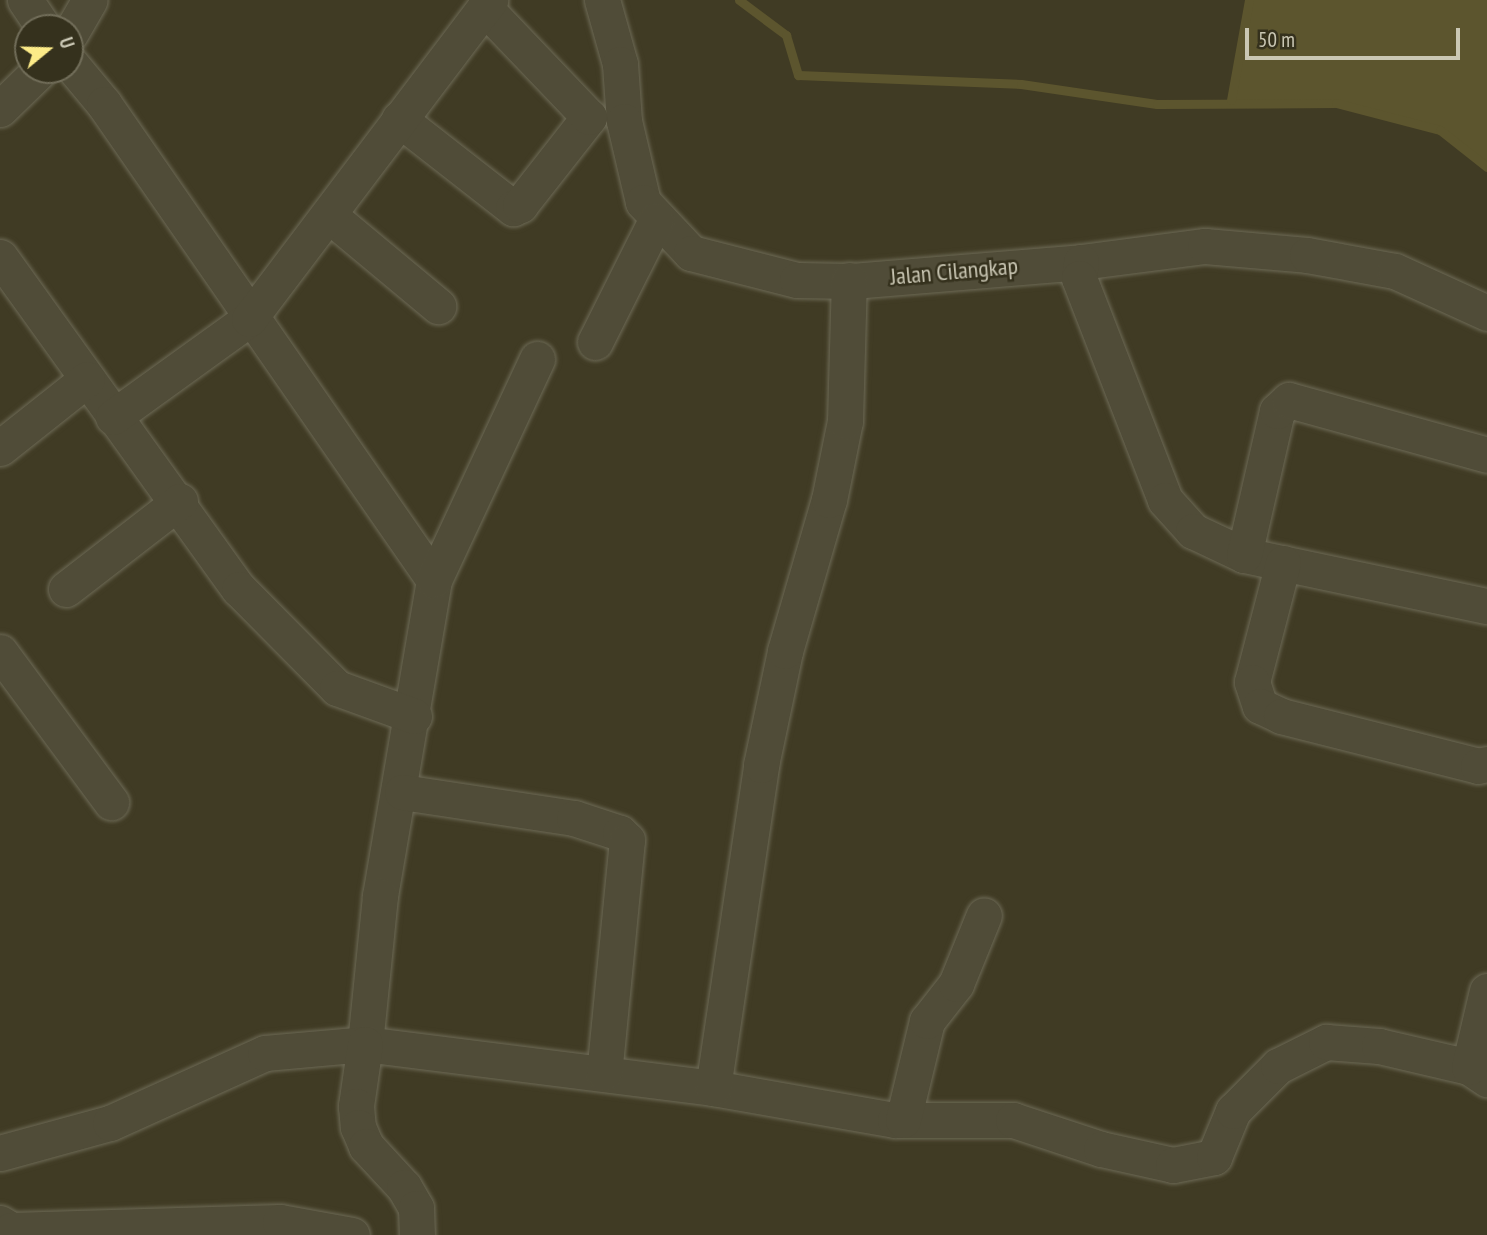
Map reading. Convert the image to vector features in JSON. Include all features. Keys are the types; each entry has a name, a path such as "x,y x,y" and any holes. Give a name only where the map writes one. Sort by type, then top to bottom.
{"street":[{"name":"Jalan Cilangkap","path":"601,0 620,64 624,121 643,202 656,220 691,253 722,264 797,280 849,280 1081,262 1205,247 1307,254 1395,271 1487,313"},
{"path":"113,417 249,319 330,216 399,119 487,4 589,117 520,205 513,208 399,119"},
{"path":"84,80 104,104 249,319 434,580"},
{"path":"0,108 25,84"},
{"path":"330,216 438,306"},
{"path":"595,342 656,220"},
{"path":"0,257 113,417 180,501 239,589 318,673 363,701 414,716"},
{"path":"1081,262 1079,278 1165,500 1193,531 1244,555 1487,606"},
{"path":"713,1088 761,765 785,651 829,500 845,421 849,280"},
{"path":"410,1235 417,1235 416,1208 404,1187 366,1146 358,1127 356,1105 380,896 402,792 434,580 537,359"},
{"path":"0,448 87,379"},
{"path":"1244,555 1277,411 1289,400 1487,456"},
{"path":"66,589 180,501"},
{"path":"1283,563 1252,682 1260,706 1281,716 1478,766 1487,764"},
{"path":"0,652 111,802"},
{"path":"402,792 574,818 620,833 627,840 604,1073"},
{"path":"903,1120 927,1021 956,984 984,915"},
{"path":"0,1153 110,1123 265,1053 365,1044 713,1088 903,1120 1013,1120 1101,1149 1173,1165 1196,1163 1214,1157 1233,1111 1278,1066 1326,1042 1379,1046 1478,1073 1487,990"},
{"path":"0,1223 11,1230 280,1222 352,1235"}],"shaded area":[{"path":"1249,0 1487,0 1487,167 1440,130 1336,103 1231,100"}],"waterway":[{"path":"739,0 786,35 798,75 1021,84 1157,104 1336,103 1440,130 1487,167"},
{"path":"1231,100 1249,0"}]}
